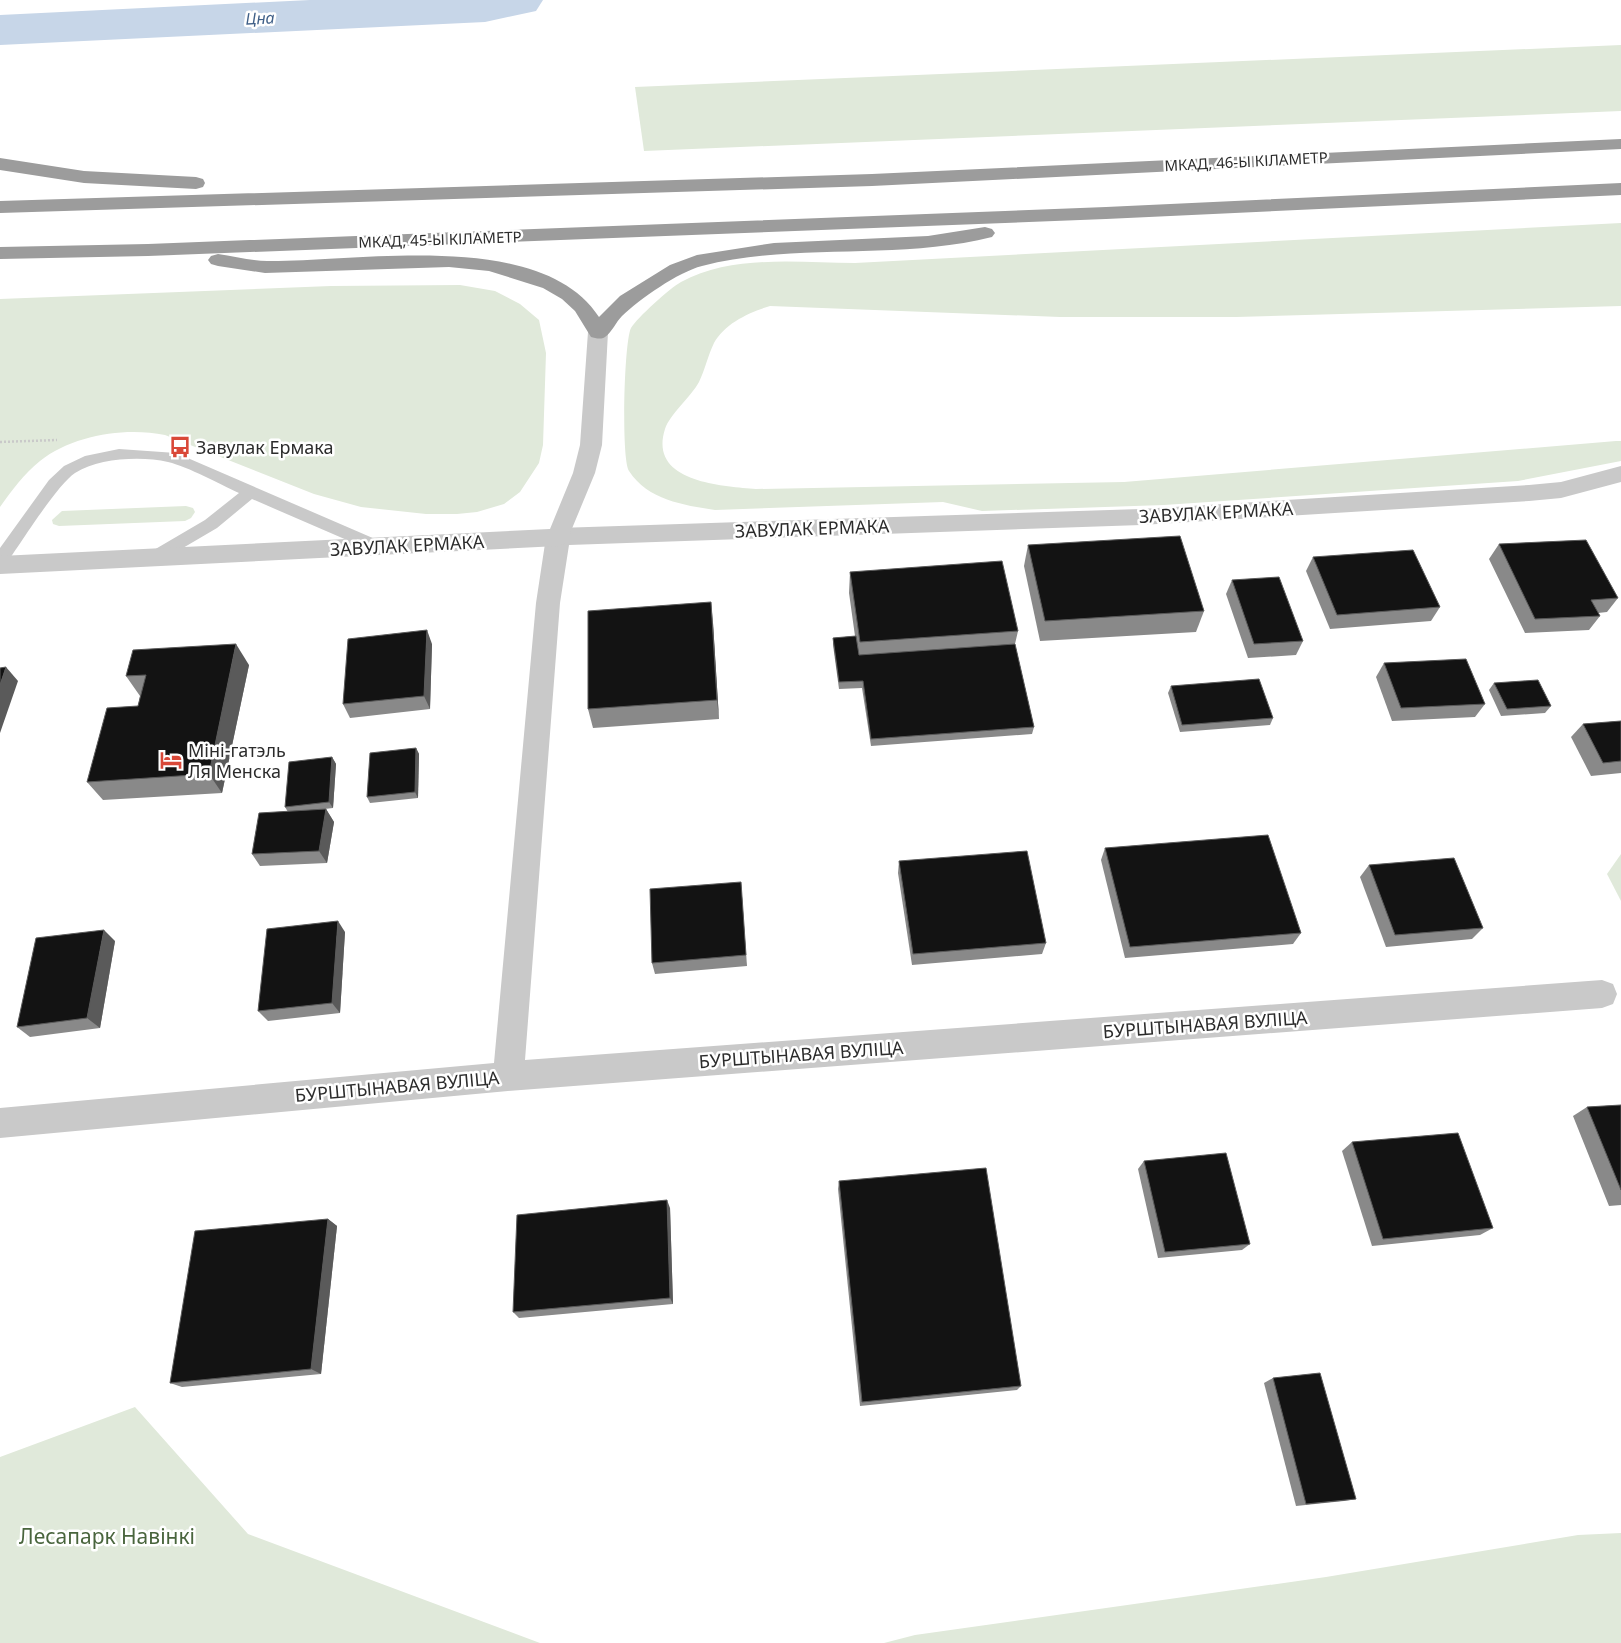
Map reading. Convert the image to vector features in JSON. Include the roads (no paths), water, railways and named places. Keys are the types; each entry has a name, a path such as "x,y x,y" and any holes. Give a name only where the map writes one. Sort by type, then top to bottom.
{"highway":[{"name":"МКАД, 46-Ы КІЛАМЕТР","path":"472,192 872,180 1621,144"},
{"path":"0,164 84,177 167,183 339,179 472,192"},
{"path":"148,250 265,267 449,261 492,265 550,284 570,295 582,307 598,332 613,313 627,301 677,269 697,261 774,249 928,242 1106,213 1621,189"},
{"path":"0,207 472,192"},
{"name":"МКАД, 45-Ы КІЛАМЕТР","path":"0,253 148,250 1106,213"}],"street":[{"path":"508,1076 548,603 558,537 584,474 591,445 598,332"},
{"name":"ЗАВУЛАК ЕРМАКА","path":"0,565 558,537 1141,517 1529,493 1562,490 1621,474"},
{"name":"БУРШТЫНАВАЯ ВУЛІЦА","path":"0,1123 508,1076 1602,994"}],"lane":[{"path":"0,560 55,484 69,470 90,460 119,454 171,457 251,490 376,546"},
{"path":"153,558 211,524 251,490"}],"waterway":[{"name":"Цна","path":"0,30 485,7 518,0"}],"place":[{"name":"Завулак Ермака","path":"180,447"},
{"name":"Міні-гатэль Ля Менска","path":"171,760"}],"park label":[{"name":"Лесапарк Навінкі","path":"107,1536"}]}
